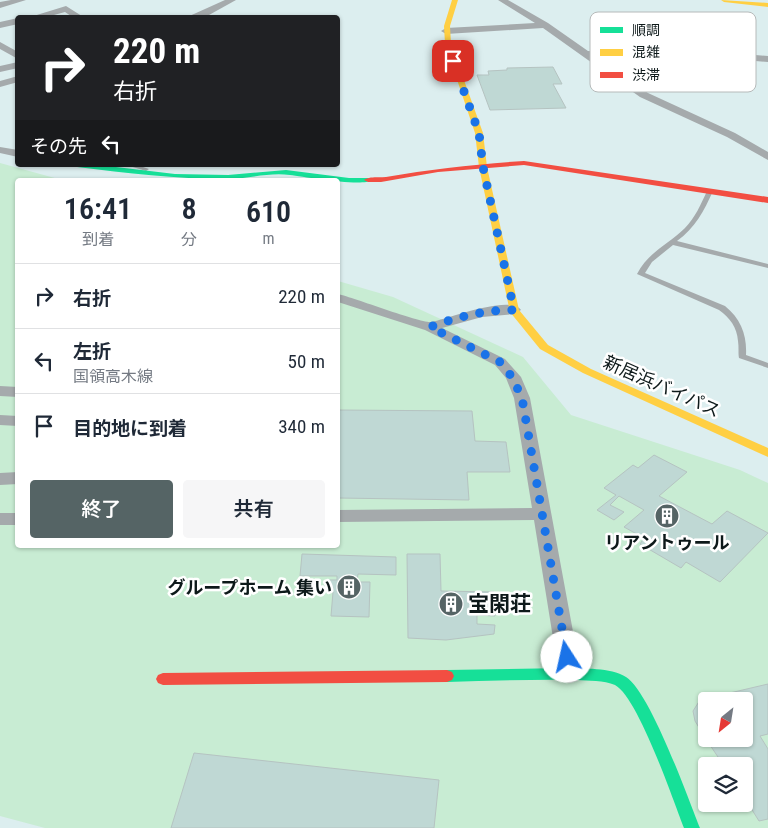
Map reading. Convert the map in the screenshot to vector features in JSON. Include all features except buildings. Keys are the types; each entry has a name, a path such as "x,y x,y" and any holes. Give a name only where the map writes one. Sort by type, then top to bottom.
{"main road":[{"path":"455,0 446,31 453,61 479,133 483,167 514,310"},
{"path":"724,0 768,5"},
{"path":"95,167 176,176 228,177 301,169 349,180 382,180 438,170 524,163 768,200"},
{"name":"新居浜バイパス","path":"514,310 544,347 587,371 768,453"},
{"path":"163,679 593,675 621,680 638,700 692,828"}],"street":[{"path":"0,5 22,0"},
{"path":"52,0 76,15"},
{"path":"199,15 232,0"},
{"path":"502,0 545,25 590,57"},
{"path":"43,15 66,9"},
{"path":"0,25 15,22"},
{"path":"446,31 545,25"},
{"path":"3,43 15,57"},
{"path":"586,54 590,54"},
{"path":"0,60 15,59"},
{"path":"0,69 15,60"},
{"path":"0,84 15,81"},
{"path":"640,92 706,123 767,156"},
{"path":"0,150 15,153"},
{"path":"340,299 430,327 500,362 512,377 522,398 570,675"},
{"path":"430,327 454,318 496,310 514,310"},
{"path":"0,391 15,392"},
{"path":"0,420 15,421"},
{"path":"0,479 15,478"},
{"path":"340,516 543,514"},
{"path":"0,519 15,519"}],"lane":[{"path":"138,167 176,176"},
{"path":"710,191 694,221 644,266 640,274 722,308 734,316 739,328 742,356 768,366"},
{"path":"670,242 768,266"}],"green space":[{"path":"0,163 55,178 15,178 15,548 340,548 340,282 393,297 523,357 571,415 740,470 768,483 768,828 45,828 0,816"}],"traffic: fast":[{"path":"95,167 175,176 228,177 286,172 333,178"},
{"path":"340,179 368,180"},
{"path":"447,676 566,674 609,677 621,681 630,690 650,726 692,828"}],"traffic: slow":[{"path":"455,0 447,26 448,44 479,133 483,167 514,310 544,347"},
{"path":"724,0 768,5"},
{"path":"544,347 587,371 768,453"}],"traffic: jam":[{"path":"368,180 381,180 438,170 524,163 768,200"},
{"path":"163,679 447,676"}],"place":[{"name":"リアントゥール","path":"667,516"},
{"name":"グループホーム 集い","path":"349,587"},
{"name":"宝閑荘","path":"451,604"}],"route":[{"path":"453,61 479,133 483,167 514,310 496,310 454,318 430,327 500,362 512,377 522,398 567,657"}]}
